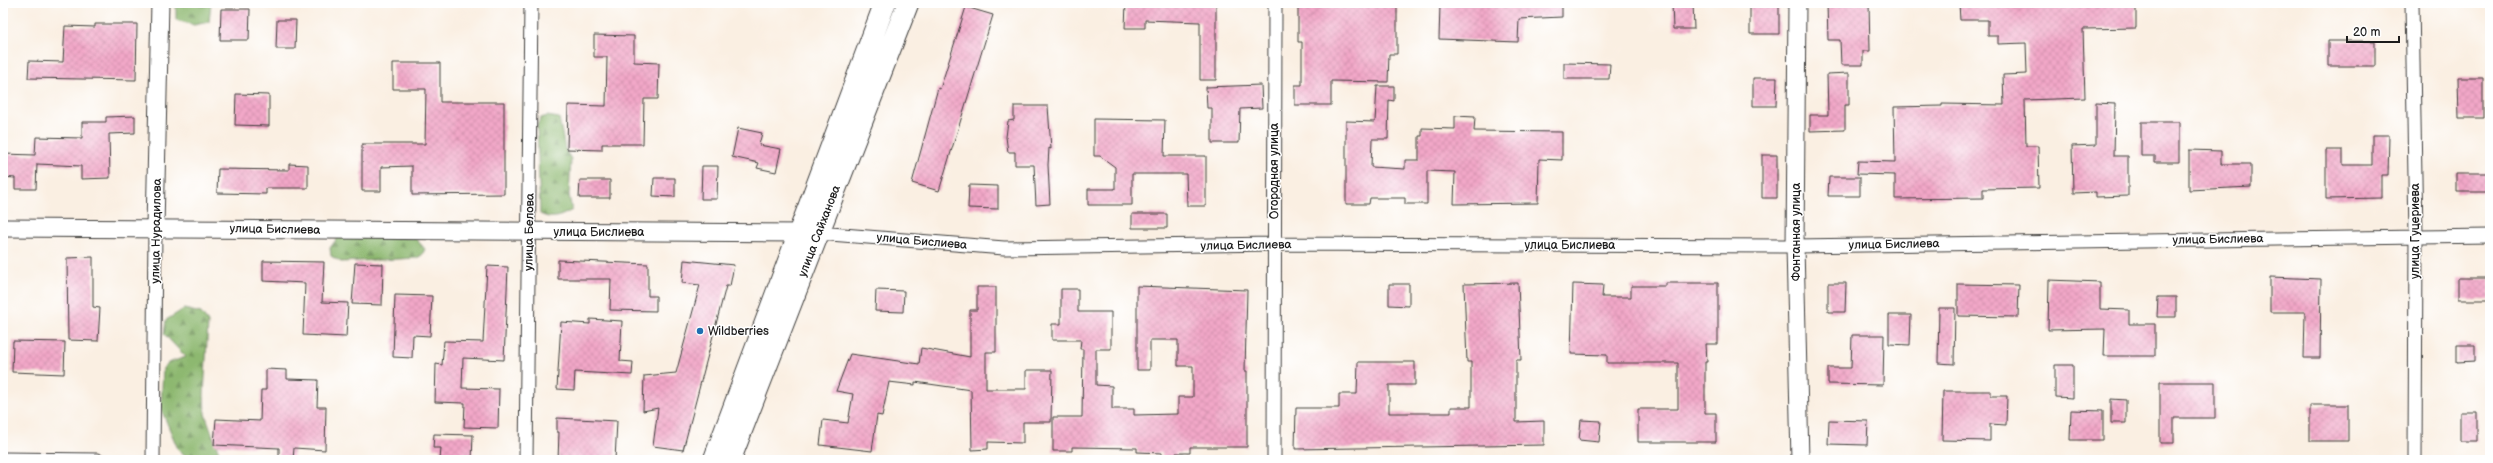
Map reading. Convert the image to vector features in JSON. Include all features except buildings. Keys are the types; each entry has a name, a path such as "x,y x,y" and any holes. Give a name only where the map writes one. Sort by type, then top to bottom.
{"main road":[{"name":"улица Сайханова","path":"714,460 797,233 884,3"},
{"name":"улица Сайханова","path":"730,460 908,3"}],"street":[{"name":"улица Нурадилова","path":"153,460 155,227 160,3"},
{"name":"улица Белова","path":"526,460 531,3"},
{"name":"Огородная улица","path":"1274,460 1275,3"},
{"name":"Фонтанная улица","path":"1797,3 1796,246 1800,460"},
{"name":"улица Гуцериева","path":"2412,3 2416,236 2414,460"},
{"name":"улица Бислиева","path":"3,228 155,227 529,232 818,233 1004,248 1274,244 1796,246 2490,236"},
{"path":"3,459 97,460"}],"green space":[{"path":"176,3 211,3 209,22 194,25 176,20"},
{"path":"547,116 559,118 565,149 571,159 569,195 572,210 556,217 548,217 540,214 537,125 541,118"},
{"path":"338,237 415,238 425,249 422,255 417,258 341,262 331,256 330,248"},
{"path":"184,309 201,313 208,322 204,395 205,414 221,458 219,460 190,460 178,449 161,409 163,368 168,363 186,357 164,334 166,320"}],"place":[{"name":"Wildberries","path":"700,331"}]}
